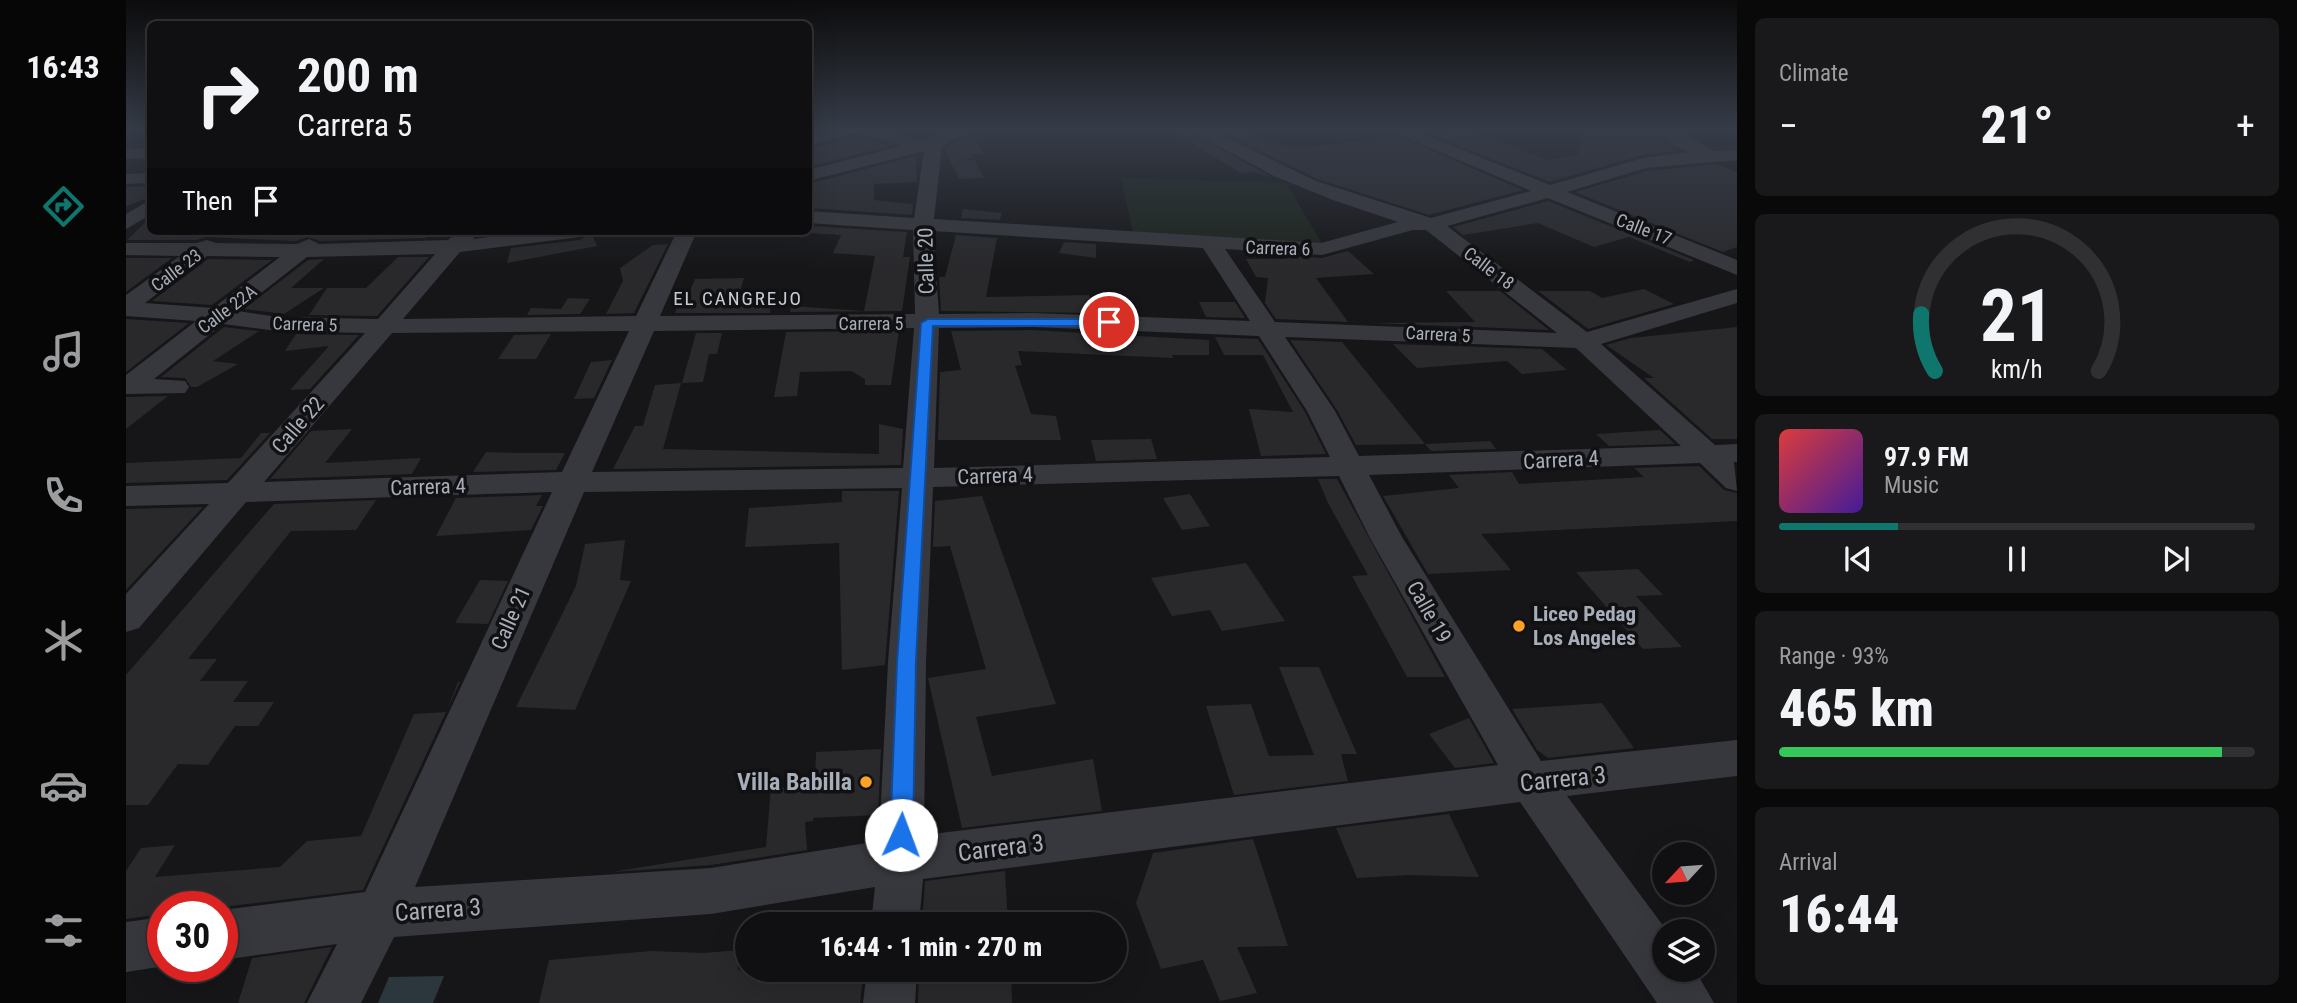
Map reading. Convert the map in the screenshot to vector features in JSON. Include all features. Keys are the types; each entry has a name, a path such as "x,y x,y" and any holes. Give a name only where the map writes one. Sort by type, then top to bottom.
{"street":[{"name":"Calle 20","path":"896,912 901,860 906,662 928,323 923,224 934,176"},
{"name":"Calle 18","path":"1290,176 1401,217 1431,224 1583,341 1737,481"},
{"name":"Calle 17","path":"1509,176 1669,238 1737,268"},
{"name":"Carrera 6","path":"812,217 1212,245 1322,249 1412,224 1431,224 1599,176"},
{"path":"126,179 147,178"},
{"path":"126,208 147,205"},
{"path":"126,223 147,207"},
{"name":"Calle 23","path":"126,308 219,235"},
{"name":"Calle 22A","path":"127,386 320,235"},
{"path":"126,249 417,250 463,239 522,235"},
{"name":"Calle 21","path":"333,1003 380,914 429,797 685,235"},
{"name":"Calle 22","path":"126,618 385,326 412,290 463,239"},
{"name":"Calle 19","path":"1212,245 1321,411 1347,466 1487,711 1531,782 1652,952"},
{"name":"Carrera 5","path":"126,308 278,324 385,326 1032,320 1583,341 1737,296"},
{"path":"127,386 176,387"},
{"name":"Carrera 4","path":"126,496 572,482 920,478 1483,464 1737,453"},
{"name":"Carrera 3","path":"238,933 380,914 711,891 901,860 1737,758"},
{"path":"126,947 147,944"},
{"path":"889,1003 890,982"},
{"name":"Calle 19","path":"1673,982 1688,1003"}],"shaded area":[{"path":"1121,178 1286,183 1323,245 1134,237"},
{"path":"444,976 433,1003 378,1003 389,977"}],"building":[{"path":"840,176 917,176 917,182 874,184 874,200 913,204 912,215 812,208 812,183"},
{"path":"957,176 984,178 959,179"},
{"path":"1310,176 1490,176 1523,190 1429,215"},
{"path":"1534,176 1571,176 1550,182"},
{"path":"1631,176 1737,176 1737,247 1723,252 1575,192"},
{"path":"147,186 147,198 126,206 126,187"},
{"path":"1548,201 1694,260 1690,262 1629,237 1594,247 1538,223 1463,235 1453,227"},
{"path":"963,209 1002,213 1000,220 961,218"},
{"path":"147,221 147,235 428,235 426,238 320,241 308,237 296,241 206,237 197,240 127,240"},
{"path":"812,226 907,232 903,257 910,257 902,311 790,312 791,306 864,311 875,256 833,253 841,235 812,233"},
{"path":"592,235 597,246 507,263 511,248 580,240"},
{"path":"956,235 997,238 986,297 1089,295 1096,313 941,311 939,277 945,277"},
{"path":"1064,242 1096,244 1096,258 1059,253"},
{"path":"668,244 634,313 606,314 623,281 620,268 653,245"},
{"path":"1348,251 1374,274 1316,278 1348,322 1276,319 1265,303 1268,278 1256,277 1246,259 1286,259 1281,255 1322,258"},
{"path":"398,257 429,257 377,316 309,315 327,288 366,288"},
{"path":"126,258 172,258 126,292"},
{"path":"208,259 272,260 212,305 152,301"},
{"path":"324,259 291,288 324,288 284,314 244,309 308,260"},
{"path":"744,278 738,298 772,297 770,313 675,313 679,298 687,298 695,279"},
{"path":"1644,289 1674,304 1588,329 1538,291 1590,291 1602,298"},
{"path":"1446,291 1500,291 1549,330 1371,323 1475,322"},
{"path":"568,298 590,299 580,314 527,315 531,308 561,309"},
{"path":"1199,302 1235,302 1245,318 1206,317"},
{"path":"126,319 189,323 126,372"},
{"path":"224,327 259,331 213,361 238,364 197,387 191,387 185,378 161,377"},
{"path":"1737,327 1737,439 1712,439 1644,378 1654,378 1606,345 1631,338"},
{"path":"1032,330 1209,340 1209,355 1172,355 1173,358 1018,351 1022,365 1015,366 1031,414 1056,416 1061,440 938,440 940,372 961,370 951,331"},
{"path":"899,331 891,385 865,385 865,379 851,371 800,372 797,396 774,397 786,332"},
{"path":"696,333 722,333 717,354 709,354 703,382 682,383"},
{"path":"296,334 359,335 310,389 290,390 329,346 285,351"},
{"path":"551,334 536,359 498,359 514,335"},
{"path":"1215,337 1258,339 1305,412 1326,454 1261,456 1249,409 1293,412 1263,355 1224,355"},
{"path":"1290,340 1342,342 1425,444 1356,445 1337,410"},
{"path":"1393,344 1542,349 1567,370 1522,374 1507,361 1417,368"},
{"path":"612,360 594,398 574,399 591,362"},
{"path":"681,383 663,449 879,454 879,424 903,429 901,465 613,469 635,426 643,426 655,385"},
{"path":"168,396 126,429 126,397"},
{"path":"352,429 325,463 421,458 412,474 270,479 311,431"},
{"path":"1660,430 1675,444 1609,446 1596,434"},
{"path":"261,433 270,433 227,480 126,483 126,463 241,458"},
{"path":"1151,439 1157,459 1096,461 1091,440"},
{"path":"1490,441 1496,449 1431,451 1425,444"},
{"path":"486,452 565,453 556,470 473,472"},
{"path":"1699,466 1724,490 1737,493 1737,521 1481,534 1511,570 1428,574 1383,496 1459,488 1449,475 1512,472 1519,484 1644,477 1634,468"},
{"path":"1318,479 1337,479 1445,677 1407,677 1352,576 1368,575 1328,503"},
{"path":"842,491 899,491 885,665 842,670 839,543 745,547 749,508 842,502"},
{"path":"1190,494 1210,526 1182,530 1163,498"},
{"path":"542,495 536,506 543,506 531,530 436,536 456,498"},
{"path":"982,496 1056,704 976,717 992,776 1093,759 1102,811 962,828 928,678 986,669 950,546 933,547 935,501"},
{"path":"376,500 356,530 291,531 188,659 217,659 200,681 248,681 233,702 274,702 258,726 235,726 208,765 178,764 148,805 126,805 126,675 274,504"},
{"path":"203,507 126,590 126,509"},
{"path":"625,540 620,580 631,581 575,710 516,707 576,586 585,544"},
{"path":"1246,563 1285,621 1222,631 1210,610 1172,616 1151,578"},
{"path":"1638,569 1663,595 1636,596 1682,647 1643,649 1576,572"},
{"path":"480,580 508,581 488,624 455,623"},
{"path":"1279,667 1319,667 1357,754 1341,754 1348,781 1234,795 1206,706 1251,704 1269,756 1314,755"},
{"path":"460,682 363,890 238,905 238,891 147,891 147,916 126,919 126,871 141,848 175,845 155,877 280,867 307,841 361,836 414,714 446,712"},
{"path":"1602,703 1634,748 1548,758 1537,750 1512,709"},
{"path":"1469,718 1494,763 1455,768 1429,734"},
{"path":"881,749 878,815 813,818 813,821 805,822 807,850 711,865 612,872 766,847 771,788 815,785 816,752"},
{"path":"1449,814 1479,877 1408,875 1357,878 1336,828"},
{"path":"1253,839 1288,946 1237,947 1257,993 1220,1001 1203,960 1161,969 1136,903 1153,853"},
{"path":"1005,871 1007,912 923,912 925,881"},
{"path":"332,947 304,1003 238,1003 252,958"},
{"path":"735,950 735,982 863,982 860,1003 539,1003 549,960 651,951 703,953"},
{"path":"919,982 1011,982 1012,1003 918,1003"}],"place":[{"name":"Liceo Pedag Los Angeles","path":"1519,626"},
{"name":"Villa Babilla","path":"866,782"}],"district":[{"name":"EL CANGREJO","path":"738,298"}],"route":[{"path":"901,835 906,662 928,323 1032,320 1109,322"}]}
